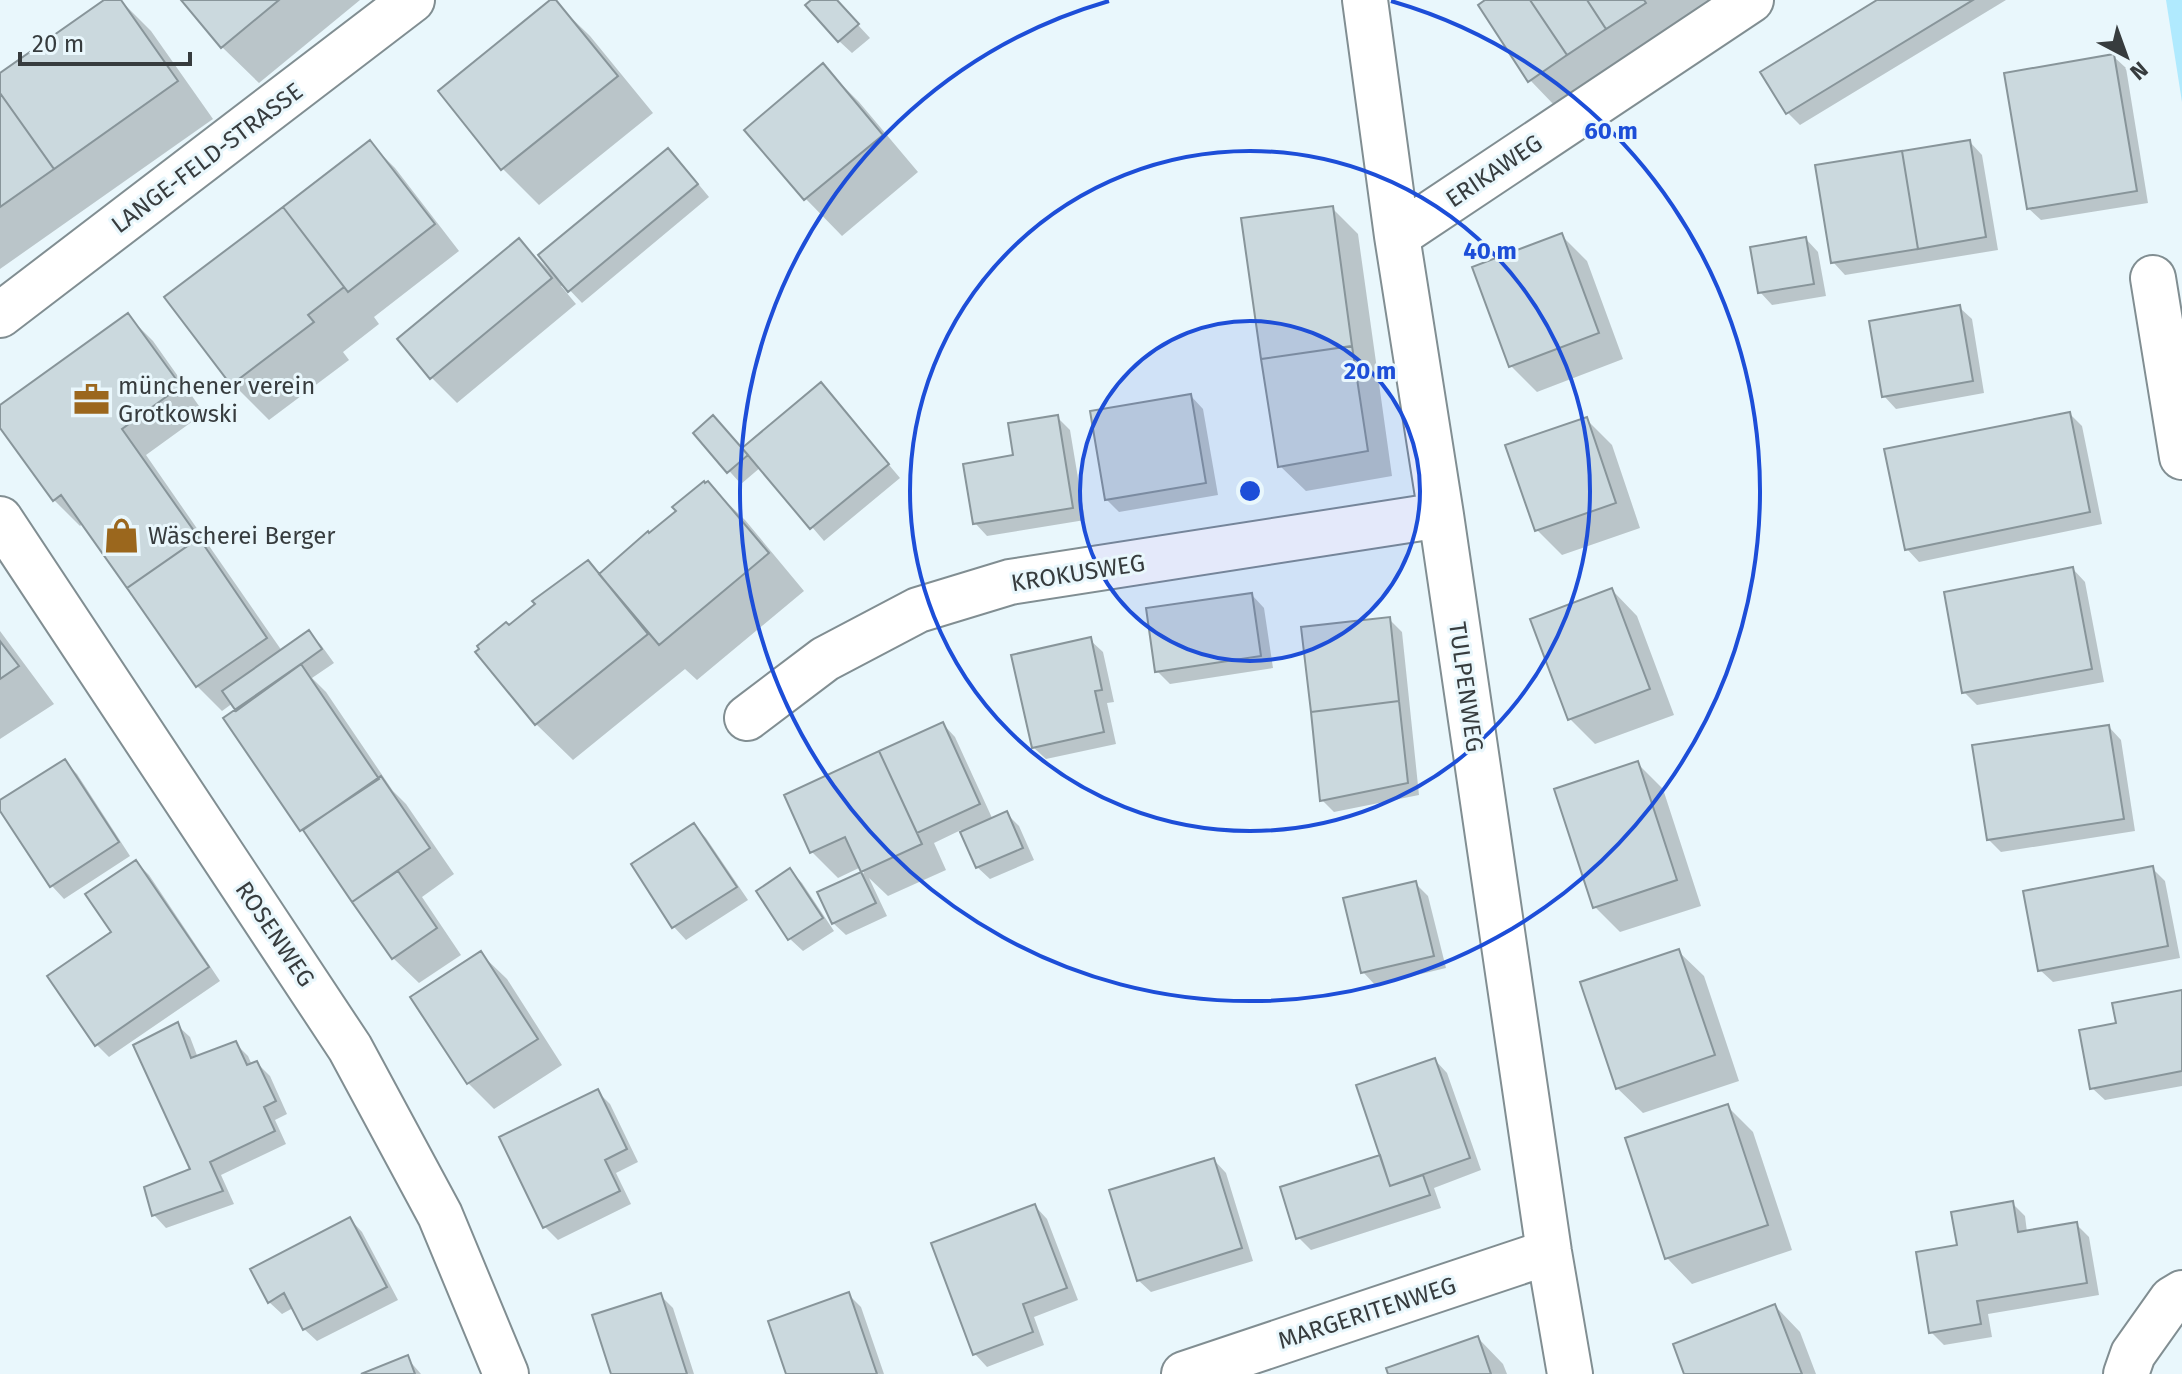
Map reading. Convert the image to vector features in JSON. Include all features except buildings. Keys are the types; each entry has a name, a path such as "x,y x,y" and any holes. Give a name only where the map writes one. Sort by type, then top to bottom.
{"street":[{"name":"LANGE-FELD-STRASSE","path":"0,315 412,0"},
{"name":"TULPENWEG","path":"1365,0 1397,236 1549,1252 1570,1374"},
{"name":"ERIKAWEG","path":"1397,236 1751,0"},
{"path":"2153,278 2182,457"},
{"name":"KROKUSWEG","path":"747,718 825,659 918,610 1010,582 1441,515"},
{"name":"ROSENWEG","path":"0,519 350,1048 440,1215 506,1374"},
{"name":"MARGERITENWEG","path":"1184,1374 1549,1252"},
{"path":"2126,1374 2133,1354 2172,1299 2182,1293"}],"shaded area":[{"path":"2166,0 2182,0 2182,102"}],"place":[{"name":"münchener verein Grotkowski","path":"92,400"},
{"name":"Wäscherei Berger","path":"122,536"}]}
